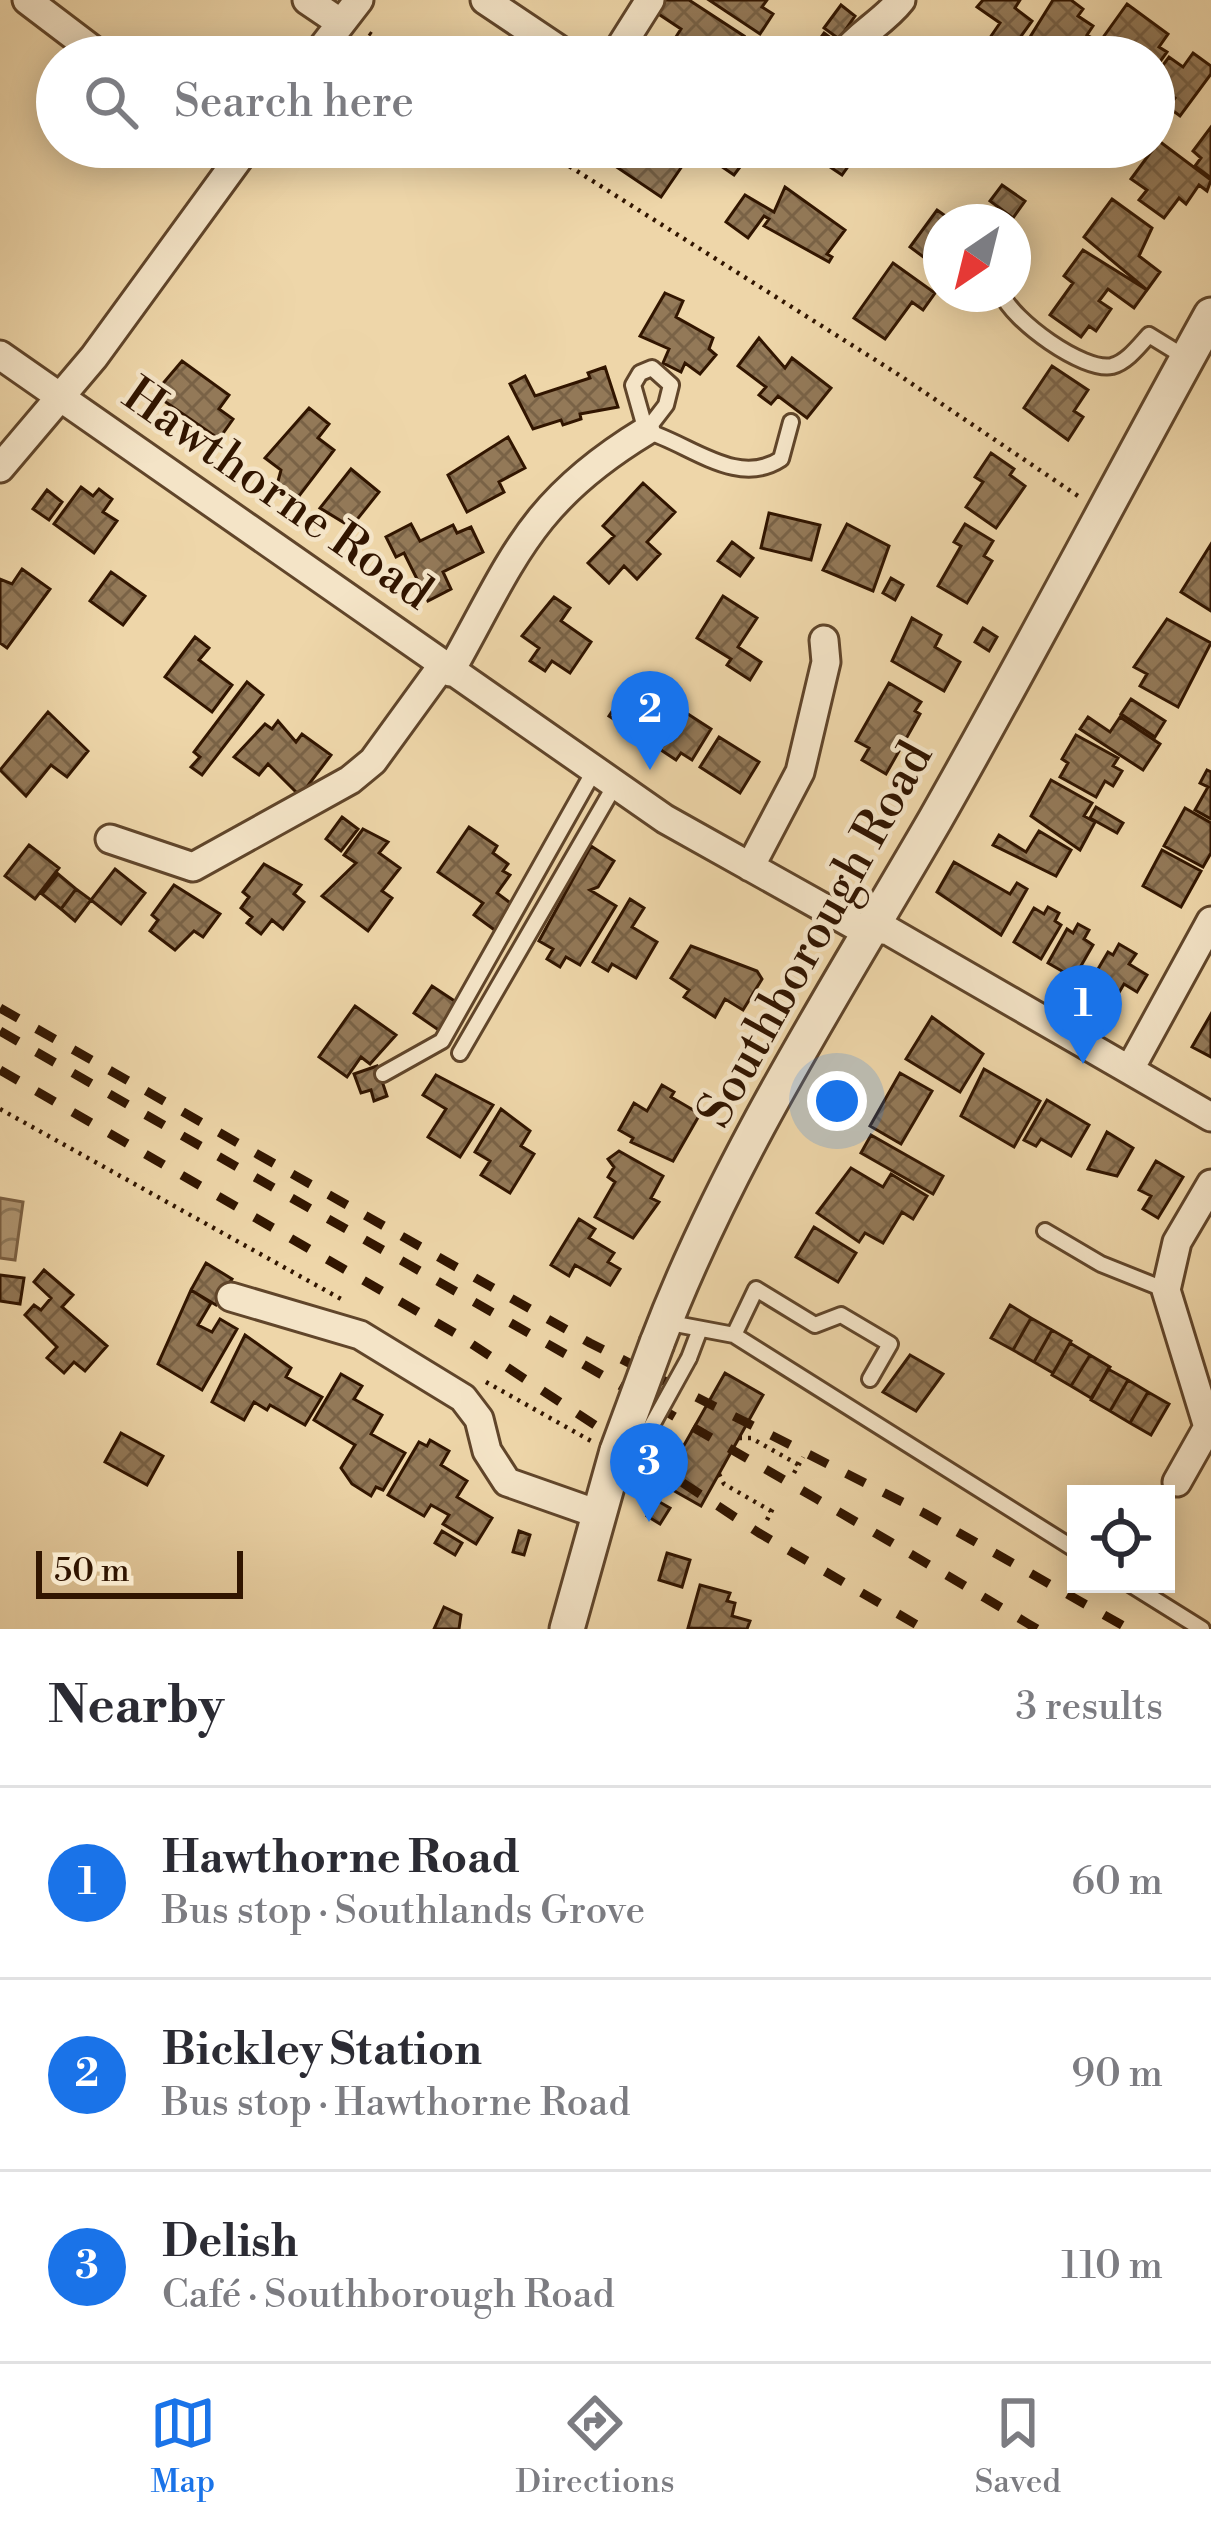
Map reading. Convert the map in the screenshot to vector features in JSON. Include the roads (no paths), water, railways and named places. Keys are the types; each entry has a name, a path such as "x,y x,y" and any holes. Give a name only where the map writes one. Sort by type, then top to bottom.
{"street":[{"path":"27,0 74,36"},
{"path":"307,0 341,23"},
{"path":"331,36 359,0"},
{"path":"485,0 539,36"},
{"path":"627,36 650,0"},
{"path":"857,36 902,0"},
{"path":"0,469 59,397 224,168"},
{"name":"Southborough Road","path":"567,1629 602,1501 622,1456 661,1333 738,1172 1211,317"},
{"name":"Hawthorne Road","path":"0,355 604,778 750,868 856,926 890,931 1211,1117"},
{"path":"110,839 194,867 350,780 373,761 446,669 544,510 604,456 646,431"},
{"path":"750,868 800,772 826,662 824,640"},
{"path":"1131,1067 1211,921"},
{"path":"1177,1482 1208,1426 1166,1290 1177,1242 1211,1184"},
{"path":"231,1297 360,1334 463,1398 479,1418 487,1450 507,1482 602,1501"}],"lane":[{"path":"1013,312 1017,319 1102,367 1122,362 1149,335 1187,359"},
{"path":"646,431 744,472 763,470 781,458 791,422"},
{"path":"460,1053 604,778"},
{"path":"383,1074 442,1041 604,778"},
{"path":"1045,1231 1101,1264 1166,1290"},
{"path":"734,1335 756,1289 815,1325 841,1315 890,1344 870,1379"},
{"path":"661,1333 700,1329 734,1335 1067,1544"},
{"path":"622,1456 689,1358 700,1329"},
{"path":"1144,1593 1202,1629"}],"water":[{"path":"0,1198 23,1202 15,1260 0,1258"}],"railway":[{"path":"0,1008 590,1343 924,1513 1129,1629"},
{"path":"0,1031 1037,1629"},
{"path":"0,1070 458,1335 759,1533 924,1629"}],"place":[{"name":"Bickley Station","path":"650,770"},
{"name":"Hawthorne Road","path":"1083,1064"},
{"name":"Delish","path":"649,1522"}]}
